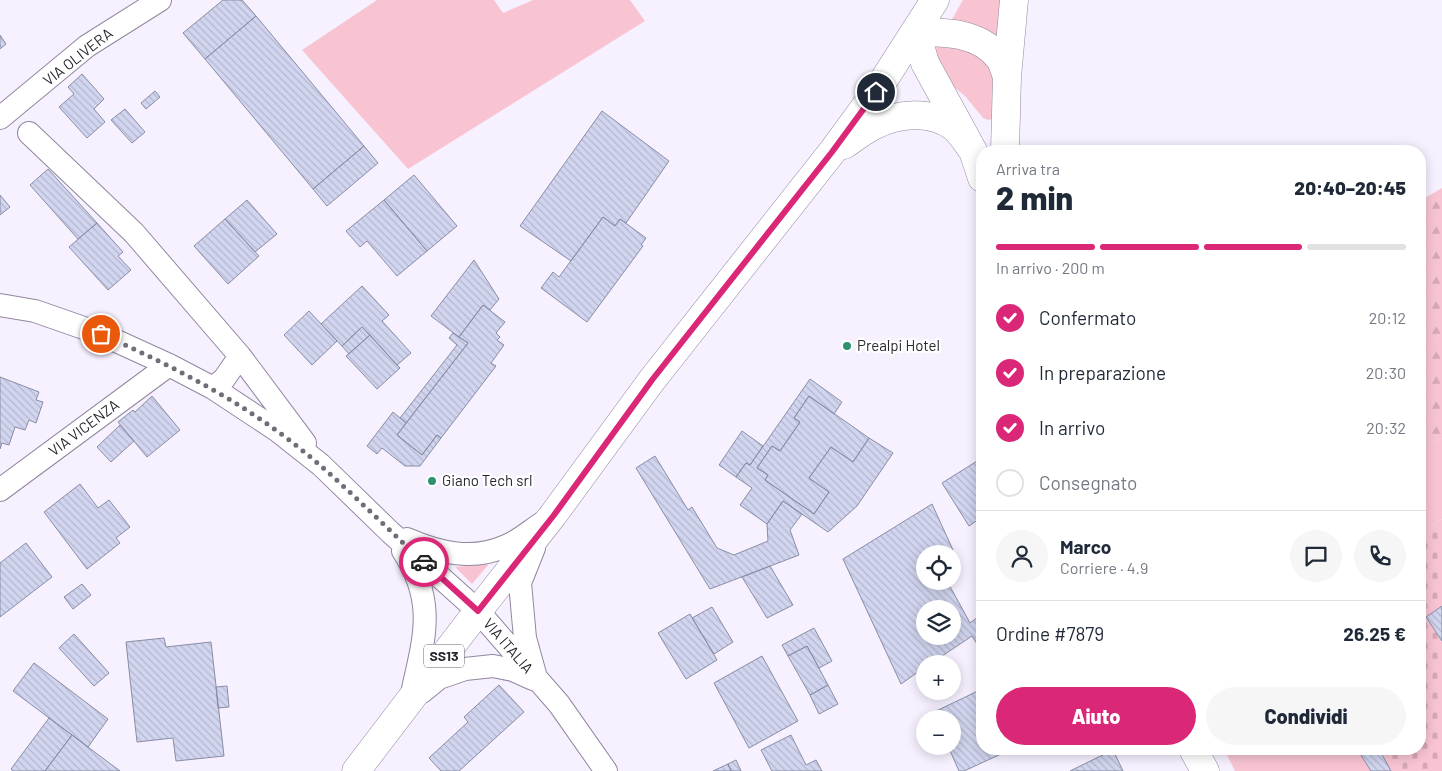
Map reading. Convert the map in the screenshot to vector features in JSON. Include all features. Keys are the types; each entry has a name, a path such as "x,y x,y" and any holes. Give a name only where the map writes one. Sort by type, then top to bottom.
{"main road":[{"name":"SS13","path":"356,771 554,515 652,380 832,152 876,92 935,0"},
{"path":"1005,145 1007,77 1014,0"},
{"path":"976,160 973,151 925,63 916,32 943,32 977,40 990,49 1000,60 1007,77"},
{"path":"832,152 874,125 893,118 918,115 944,121 956,129 973,151"},
{"path":"1196,755 1204,771"}],"street":[{"name":"VIA OLIVERA","path":"0,118 87,46 160,0"},
{"path":"28,133 134,233 240,356 322,467"},
{"name":"VIA ITALIA","path":"0,304 35,311 101,334 169,365 213,388 278,431 322,467 390,532 478,611 559,704 606,771"},
{"path":"213,388 224,379 240,356"},
{"name":"VIA VICENZA","path":"0,490 169,365"},
{"name":"VIA ITALIA","path":"390,532 431,550 452,554 479,554 506,546 554,515"},
{"name":"VIA ITALIA","path":"537,680 525,638 520,583 533,549 554,515"},
{"name":"VIA ITALIA","path":"390,532 412,566 423,594 426,627 410,701"},
{"name":"VIA ITALIA","path":"410,701 439,678 465,669 493,666 512,670 537,680"}],"green space":[{"path":"377,0 494,0 503,13 533,0 630,0 645,21 408,169 302,50"},
{"path":"963,0 1002,0 997,38 951,21"},
{"path":"937,44 979,54 995,73 992,119 983,118 965,96 948,82 934,48"},
{"path":"1442,188 1442,438 1426,445 1426,197"},
{"path":"1442,438 1442,519 1426,529 1426,445"},
{"path":"1442,519 1442,771 1371,771 1361,755 1426,755 1426,529"},
{"path":"487,564 472,584 455,567"},
{"path":"1227,755 1361,755 1371,771 1235,771"}],"building":[{"path":"223,0 242,0 256,16 205,59 183,33"},
{"path":"256,16 364,146 313,189 205,59"},
{"path":"0,35 6,44 0,49"},
{"path":"82,74 104,99 94,109 105,122 87,138 59,107 74,94 68,87"},
{"path":"155,91 160,97 146,109 141,103"},
{"path":"125,109 145,132 132,143 111,120"},
{"path":"602,111 669,161 626,223 620,219 615,226 603,217 571,261 520,226"},
{"path":"364,146 378,163 327,206 313,189"},
{"path":"48,169 97,223 78,239 30,185"},
{"path":"414,175 457,226 427,251 384,200"},
{"path":"0,195 10,207 0,215"},
{"path":"247,200 277,234 255,252 225,219"},
{"path":"384,200 427,251 397,276 367,241 360,247 346,231"},
{"path":"603,217 615,226 620,219 646,238 641,245 643,246 587,322 541,288 553,272 559,277"},
{"path":"225,219 259,256 228,284 194,246"},
{"path":"97,223 123,252 118,256 131,270 108,290 69,247"},
{"path":"474,260 499,299 490,310 483,305 459,337 431,316"},
{"path":"362,286 389,315 382,321 411,353 397,365 362,327 342,346 321,324"},
{"path":"483,305 505,322 496,333 500,337 497,340 504,345 491,363 496,366 441,438 437,435 422,455 397,435 468,343 459,337"},
{"path":"309,311 337,341 312,365 284,335"},
{"path":"362,327 370,335 349,354 342,346"},
{"path":"453,333 468,343 406,423 400,418 457,345 449,338"},
{"path":"370,335 400,368 377,389 346,356"},
{"path":"0,377 39,392 36,400 43,402 36,423 29,420 25,430 15,427 9,445 2,443 0,449"},
{"path":"810,379 842,402 834,414 809,396 794,418 800,422 780,451 772,446 757,468 768,475 765,480 814,514 829,492 809,478 831,447 853,462 869,438 893,453 857,506 828,532 783,501 767,524 740,505 752,488 736,477 746,463 750,465"},
{"path":"152,396 180,430 147,457 118,422 133,410 135,412"},
{"path":"809,396 869,438 853,462 831,447 809,478 829,492 814,514 765,480 768,475 757,468 772,446 780,451 800,422 794,418"},
{"path":"393,412 406,423 397,435 422,455 437,435 441,438 420,466 405,466 382,448 377,454 367,446"},
{"path":"120,425 134,441 111,462 97,447"},
{"path":"742,431 763,446 750,465 746,463 736,477 719,465"},
{"path":"655,456 688,510 692,507 717,548 734,555 768,541 767,524 783,501 802,514 790,530 799,555 710,589 636,468"},
{"path":"976,462 976,521 969,526 942,483"},
{"path":"80,484 98,508 109,500 130,527 116,538 120,543 87,569 44,512"},
{"path":"932,504 951,545 916,545 916,590 952,590 957,600 916,600 916,645 958,645 944,655 916,655 916,673 901,684 843,559"},
{"path":"26,543 52,577 0,617 0,563"},
{"path":"770,566 793,605 767,618 742,577"},
{"path":"82,584 91,595 73,609 64,597"},
{"path":"1442,606 1442,641 1426,617"},
{"path":"712,607 733,642 714,654 692,618"},
{"path":"961,607 970,623 976,618 976,642 972,636 961,643"},
{"path":"690,614 717,660 686,679 658,633"},
{"path":"814,628 832,661 819,668 807,646 788,656 782,645"},
{"path":"74,634 109,673 94,686 59,648"},
{"path":"164,638 166,647 211,642 224,756 176,761 173,738 137,742 126,642"},
{"path":"807,646 828,685 810,695 788,656"},
{"path":"762,656 798,721 749,748 714,683"},
{"path":"34,663 108,719 88,747 13,691"},
{"path":"499,685 524,712 459,771 441,771 429,758 468,722 464,717"},
{"path":"828,685 838,704 819,714 810,695"},
{"path":"227,686 229,707 218,708 216,687"},
{"path":"976,692 976,755 999,755 964,771 959,771 952,755 961,755 961,710 938,710"},
{"path":"49,718 72,735 45,771 13,771 11,769"},
{"path":"72,735 120,771 45,771"},
{"path":"791,735 806,765 816,760 822,771 772,771 761,750"},
{"path":"1103,755 1115,755 1123,771 1070,771"},
{"path":"1361,755 1382,755 1391,771 1371,771"},
{"path":"736,760 741,771 731,771 728,764"},
{"path":"728,764 731,771 713,771"}],"way so far":[{"path":"101,334 169,365 213,388 278,431 321,465 424,562"}],"place":[{"name":"Prealpi Hotel","path":"847,346"},
{"name":"Giano Tech srl","path":"432,481"}],"route":[{"path":"424,562 478,611 554,515 652,380 832,152 876,92"}]}
